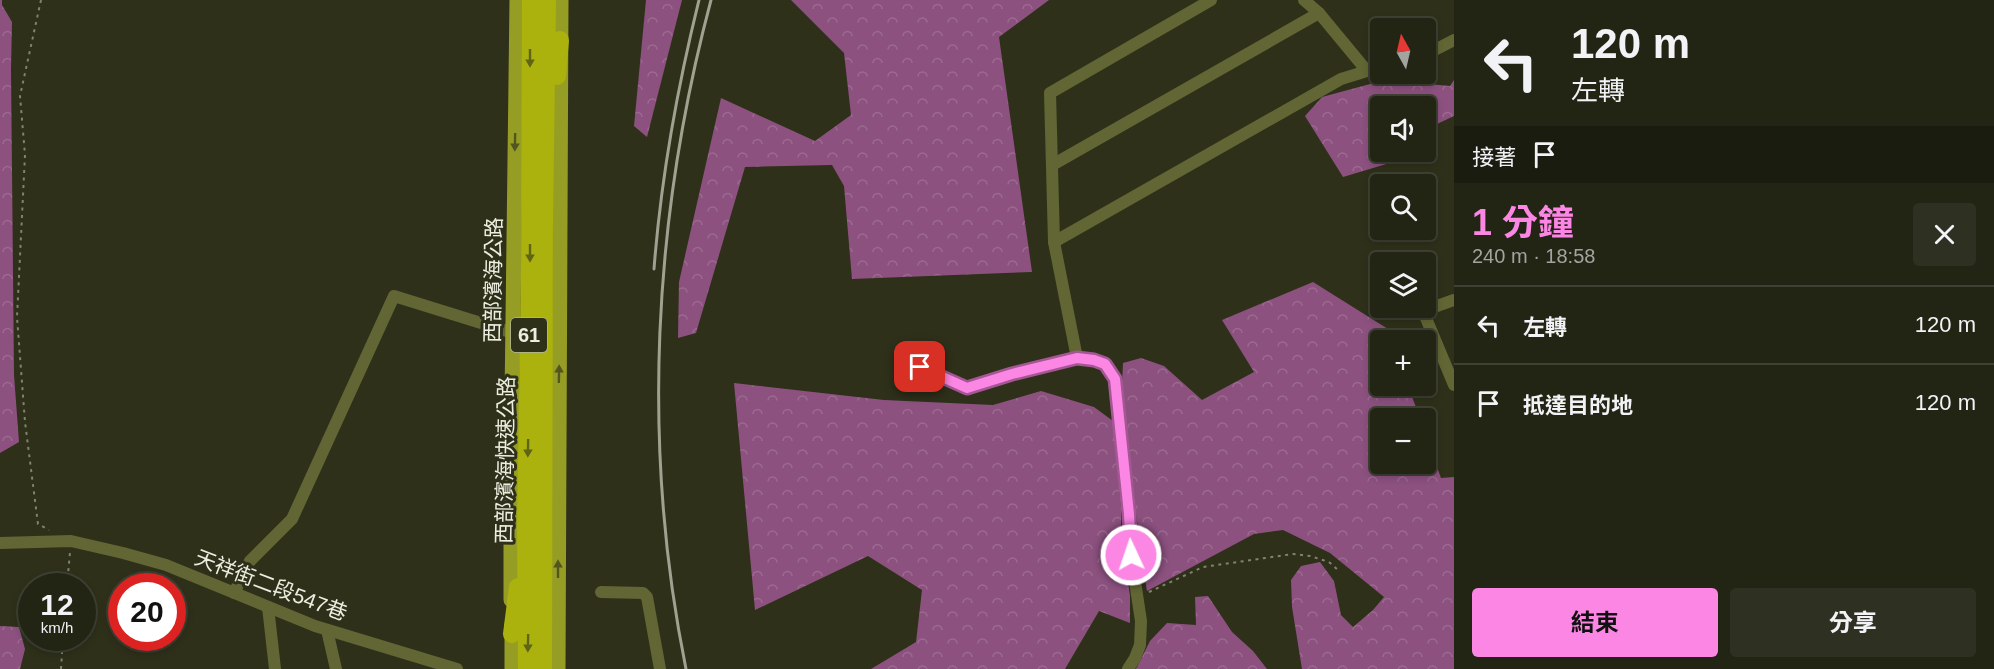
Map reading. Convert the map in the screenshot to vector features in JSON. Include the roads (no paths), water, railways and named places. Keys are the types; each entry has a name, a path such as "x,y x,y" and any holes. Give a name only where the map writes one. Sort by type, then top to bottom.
{"highway":[{"name":"西部濱海快速公路","path":"527,669 526,525 531,0"},
{"name":"西部濱海快速公路","path":"543,669 547,0"},
{"path":"544,221 560,40"},
{"path":"512,634 526,525"}],"main road":[{"name":"西部濱海公路","path":"512,669 510,479 517,0"},
{"name":"61","path":"558,669 561,0"}],"street":[{"path":"1077,358 1054,242 1054,164 1050,93 1211,0"},
{"path":"1054,242 1341,79 1367,71 1319,13 1304,0"},
{"path":"1054,164 1319,13"},
{"path":"1436,49 1454,40"},
{"path":"234,593 250,561 292,519 394,296 513,333"},
{"path":"1454,300 1423,311 1454,385"},
{"path":"920,367 967,388 1077,358 1105,364 1115,379 1130,542 1141,621 1140,645 1128,669"},
{"name":"天祥街二段547巷","path":"0,543 71,541 166,565 327,630 457,669"},
{"path":"601,592 643,593 646,597 660,669"},
{"path":"268,607 275,669"},
{"path":"327,630 336,669"}],"railway":[{"path":"654,269 671,134 699,0"},
{"path":"686,669 672,585 663,501 659,417 660,333 666,249 676,165 691,82 711,0"}]}
